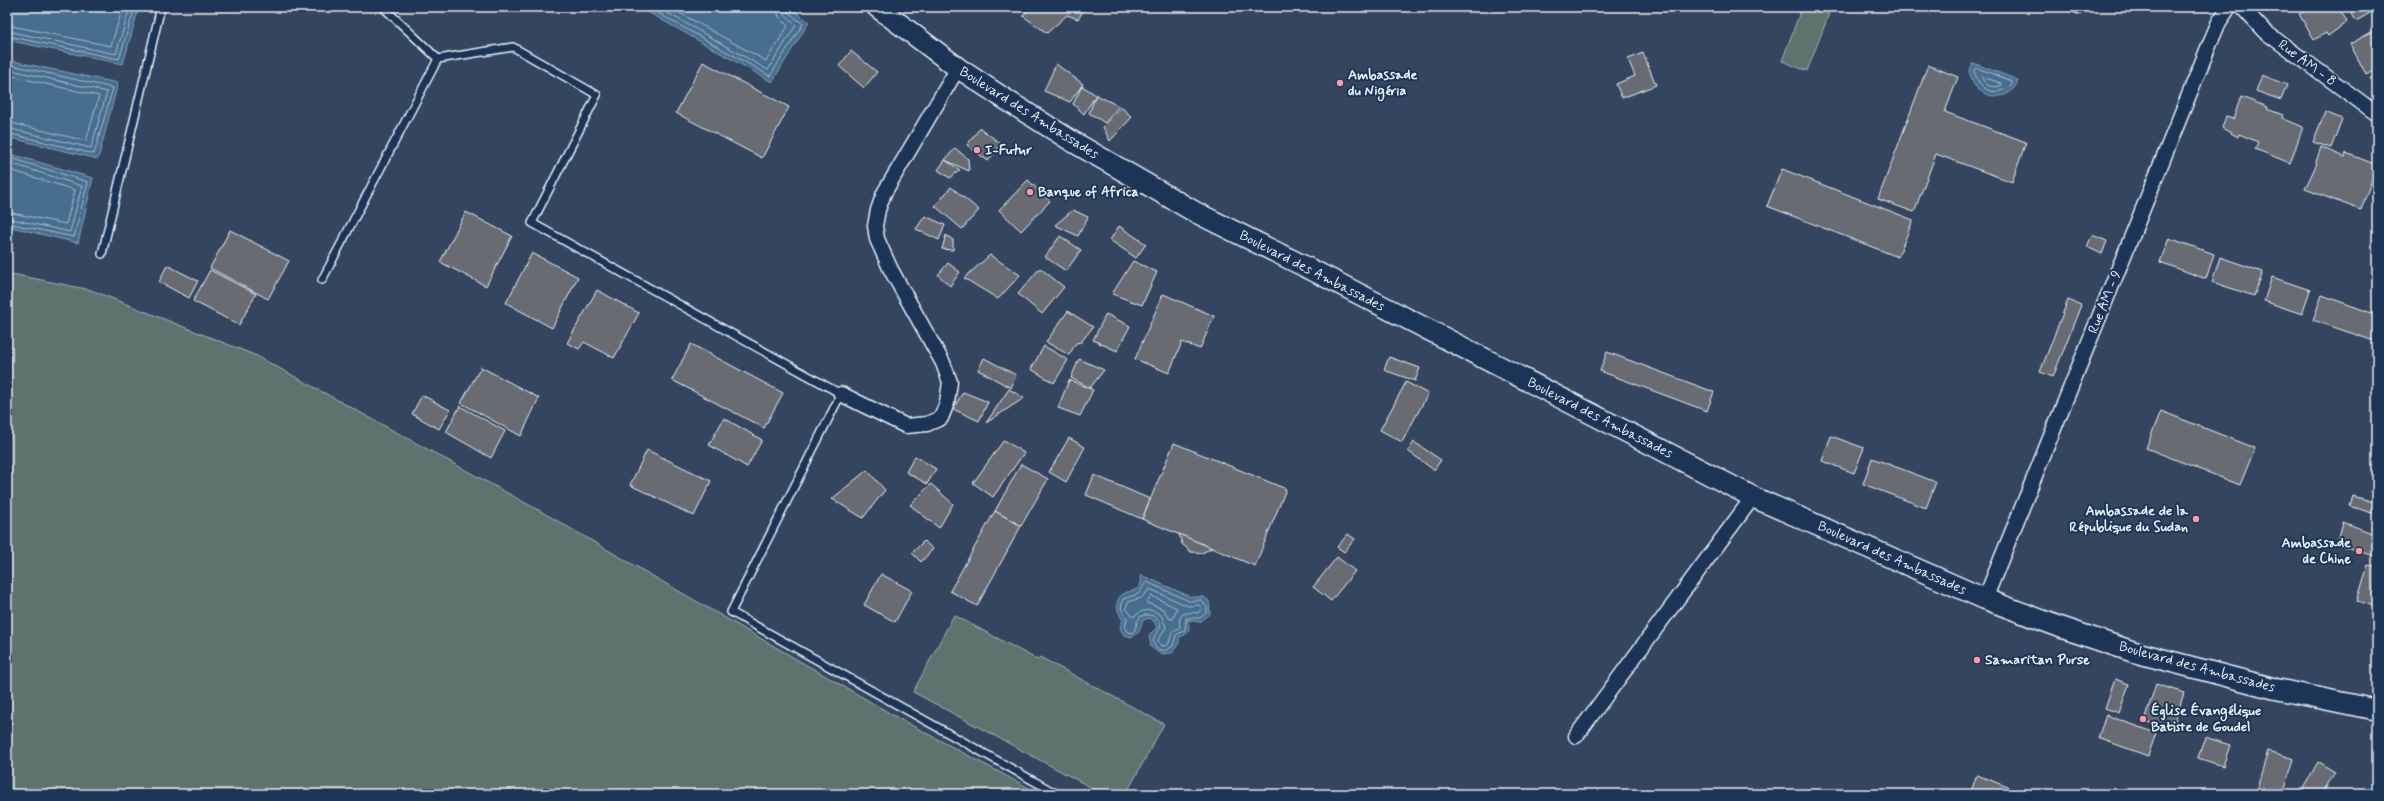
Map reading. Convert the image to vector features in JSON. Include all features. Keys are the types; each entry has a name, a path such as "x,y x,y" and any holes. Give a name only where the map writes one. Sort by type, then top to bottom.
{"main road":[{"name":"Boulevard des Ambassades","path":"877,7 958,68 1070,140 1194,212 1333,281 1753,497 1985,599 2134,652 2276,689 2377,710"}],"street":[{"name":"Rue AM - 9","path":"1985,599 2210,42 2219,22 2229,7"},
{"name":"Rue AM - 8","path":"2242,7 2264,31 2377,114"},
{"path":"841,394 906,426 927,424 941,418 947,403 950,382 943,363 891,270 877,239 875,226 878,210 884,193 958,68"},
{"path":"1576,736 1753,497"}],"lane":[{"path":"102,254 161,7"},
{"path":"383,7 438,59"},
{"path":"438,59 513,47 597,95 532,223 841,394 731,612 1057,794"},
{"path":"322,280 438,59"}],"green space":[{"path":"1802,7 1810,7 1829,14 1807,71 1782,61"},
{"path":"7,273 91,290 257,356 542,512 900,719 1040,794 7,794"},
{"path":"954,615 1038,660 1040,657 1164,724 1126,794 1103,794 913,692"}],"water":[{"path":"7,7 139,7 123,64 7,40"},
{"path":"639,7 789,7 809,22 772,82"},
{"path":"7,60 118,83 98,159 7,137"},
{"path":"1973,63 2018,80 2015,87 2005,95 1999,96 1993,96 1980,91 1972,81 1969,71"},
{"path":"7,153 93,178 78,243 7,226"},
{"path":"1141,575 1191,597 1204,597 1209,601 1210,614 1200,622 1187,620 1189,629 1185,635 1179,637 1179,643 1172,653 1160,654 1151,647 1149,635 1157,627 1154,621 1149,618 1143,620 1139,632 1132,637 1124,635 1120,628 1123,620 1117,605 1119,598 1121,595 1139,587 1141,584"}],"building":[{"path":"1030,7 1081,7 1084,10 1078,19 1067,15 1047,33 1023,16"},
{"path":"2058,7 2084,7 2080,15"},
{"path":"2313,7 2339,7 2347,22 2328,36 2326,33 2314,40 2299,14"},
{"path":"2348,7 2377,7 2377,9 2356,21"},
{"path":"2377,29 2377,68 2366,74 2350,44"},
{"path":"851,51 877,72 864,88 839,66"},
{"path":"1643,53 1656,85 1622,98 1616,84 1635,76 1628,59"},
{"path":"703,62 789,107 762,158 676,113"},
{"path":"1056,64 1083,84 1070,102 1044,91"},
{"path":"1928,65 1958,77 1945,112 2026,142 2012,182 1936,154 1914,212 1878,199"},
{"path":"2262,75 2287,85 2281,100 2256,91"},
{"path":"1082,86 1096,95 1084,114 1073,104"},
{"path":"1096,95 1119,106 1105,123 1089,113"},
{"path":"2241,97 2268,107 2267,109 2283,115 2282,118 2303,127 2290,163 2255,149 2258,142 2239,134 2238,137 2222,128 2226,117 2233,119"},
{"path":"1121,107 1132,117 1110,141 1103,127"},
{"path":"2325,112 2342,119 2331,148 2313,142"},
{"path":"980,128 1001,144 988,161 967,145"},
{"path":"2321,147 2345,157 2346,153 2377,165 2361,210 2305,189 2317,163 2316,162"},
{"path":"955,148 968,159 969,171 945,160"},
{"path":"945,160 960,170 950,178 938,170"},
{"path":"1782,169 1913,220 1898,257 1767,206"},
{"path":"1028,180 1050,201 1021,231 999,210"},
{"path":"951,187 979,210 962,229 935,206"},
{"path":"1073,210 1088,217 1078,236 1055,225"},
{"path":"466,212 512,236 486,286 440,262"},
{"path":"925,216 945,225 939,240 916,229"},
{"path":"1119,226 1146,244 1136,258 1110,240"},
{"path":"230,230 289,261 268,299 210,268"},
{"path":"946,235 953,240 953,250 942,249"},
{"path":"2092,235 2107,241 2102,254 2087,247"},
{"path":"1060,236 1081,250 1066,271 1045,257"},
{"path":"2169,238 2214,254 2206,279 2160,262"},
{"path":"532,253 578,277 552,328 506,303"},
{"path":"990,255 1020,275 998,299 964,278"},
{"path":"2220,257 2263,272 2254,296 2212,282"},
{"path":"1133,261 1157,272 1142,305 1112,294"},
{"path":"948,263 960,272 950,286 938,275"},
{"path":"167,265 198,281 189,298 159,282"},
{"path":"1040,268 1064,287 1042,314 1018,294"},
{"path":"210,270 256,294 239,325 193,301"},
{"path":"2272,277 2310,290 2302,314 2264,301"},
{"path":"597,290 639,313 614,358 584,342 579,349 567,343"},
{"path":"1163,294 1214,316 1200,349 1182,342 1169,373 1135,359"},
{"path":"2322,295 2377,315 2377,332 2374,341 2313,320"},
{"path":"2068,300 2081,305 2053,377 2040,372"},
{"path":"1068,311 1093,327 1081,342 1076,343 1069,355 1046,342"},
{"path":"1106,314 1130,326 1117,351 1093,340"},
{"path":"691,344 783,393 764,428 672,380"},
{"path":"1044,346 1068,360 1054,383 1031,369"},
{"path":"1607,352 1714,392 1707,411 1600,371"},
{"path":"1389,357 1420,368 1415,381 1384,370"},
{"path":"984,358 1016,375 1011,388 978,370"},
{"path":"1079,359 1104,370 1090,388 1071,378"},
{"path":"481,367 539,398 521,436 461,403"},
{"path":"1069,380 1093,390 1080,416 1058,408"},
{"path":"1406,382 1428,394 1402,442 1380,430"},
{"path":"1009,389 1024,398 986,423"},
{"path":"963,392 988,402 979,421 953,409"},
{"path":"422,395 450,410 439,429 412,414"},
{"path":"460,406 505,431 491,458 446,432"},
{"path":"2161,411 2255,448 2240,485 2146,448"},
{"path":"724,418 762,440 747,467 709,445"},
{"path":"1831,436 1864,448 1854,473 1822,461"},
{"path":"1069,438 1085,447 1066,482 1049,472"},
{"path":"1004,440 1024,453 993,497 973,483"},
{"path":"1414,442 1441,460 1434,470 1408,451"},
{"path":"1174,443 1286,489 1255,566 1142,519"},
{"path":"647,450 711,481 694,516 630,485"},
{"path":"915,456 936,469 927,484 906,472"},
{"path":"1872,458 1936,482 1926,508 1863,484"},
{"path":"1021,464 1048,479 1021,526 995,511"},
{"path":"867,470 885,490 863,518 832,499"},
{"path":"1094,475 1150,499 1142,519 1086,495"},
{"path":"931,484 953,504 939,528 910,505"},
{"path":"2353,496 2377,503 2375,514 2350,506"},
{"path":"995,511 1021,526 977,606 950,591"},
{"path":"2343,522 2377,535 2377,550 2374,556 2337,544"},
{"path":"1179,534 1212,548 1202,553 1191,552 1182,544"},
{"path":"1348,534 1355,539 1344,552 1337,547"},
{"path":"924,541 933,549 921,562 912,553"},
{"path":"1337,557 1355,571 1331,601 1313,587"},
{"path":"2368,565 2377,568 2377,596 2374,606 2357,601"},
{"path":"881,574 912,591 895,622 864,605"},
{"path":"2115,679 2129,684 2119,713 2105,708"},
{"path":"2156,684 2184,693 2172,730 2144,721"},
{"path":"2106,715 2156,733 2148,756 2098,738"},
{"path":"2205,737 2230,745 2223,766 2198,758"},
{"path":"2268,751 2294,759 2283,794 2255,794"},
{"path":"2318,762 2335,772 2322,794 2300,794"},
{"path":"1977,775 2018,791 2017,794 1970,794"}],"place":[{"name":"Ambassade du Nigéria","path":"1340,83"},
{"name":"I-Futur","path":"977,150"},
{"name":"Banque of Africa","path":"1030,192"},
{"name":"Ambassade de la République du Sudan","path":"2196,519"},
{"name":"Ambassade de Chine","path":"2359,551"},
{"name":"Samaritan Purse","path":"1977,660"},
{"name":"Église Évangélique Batiste de Goudel","path":"2143,719"}]}
